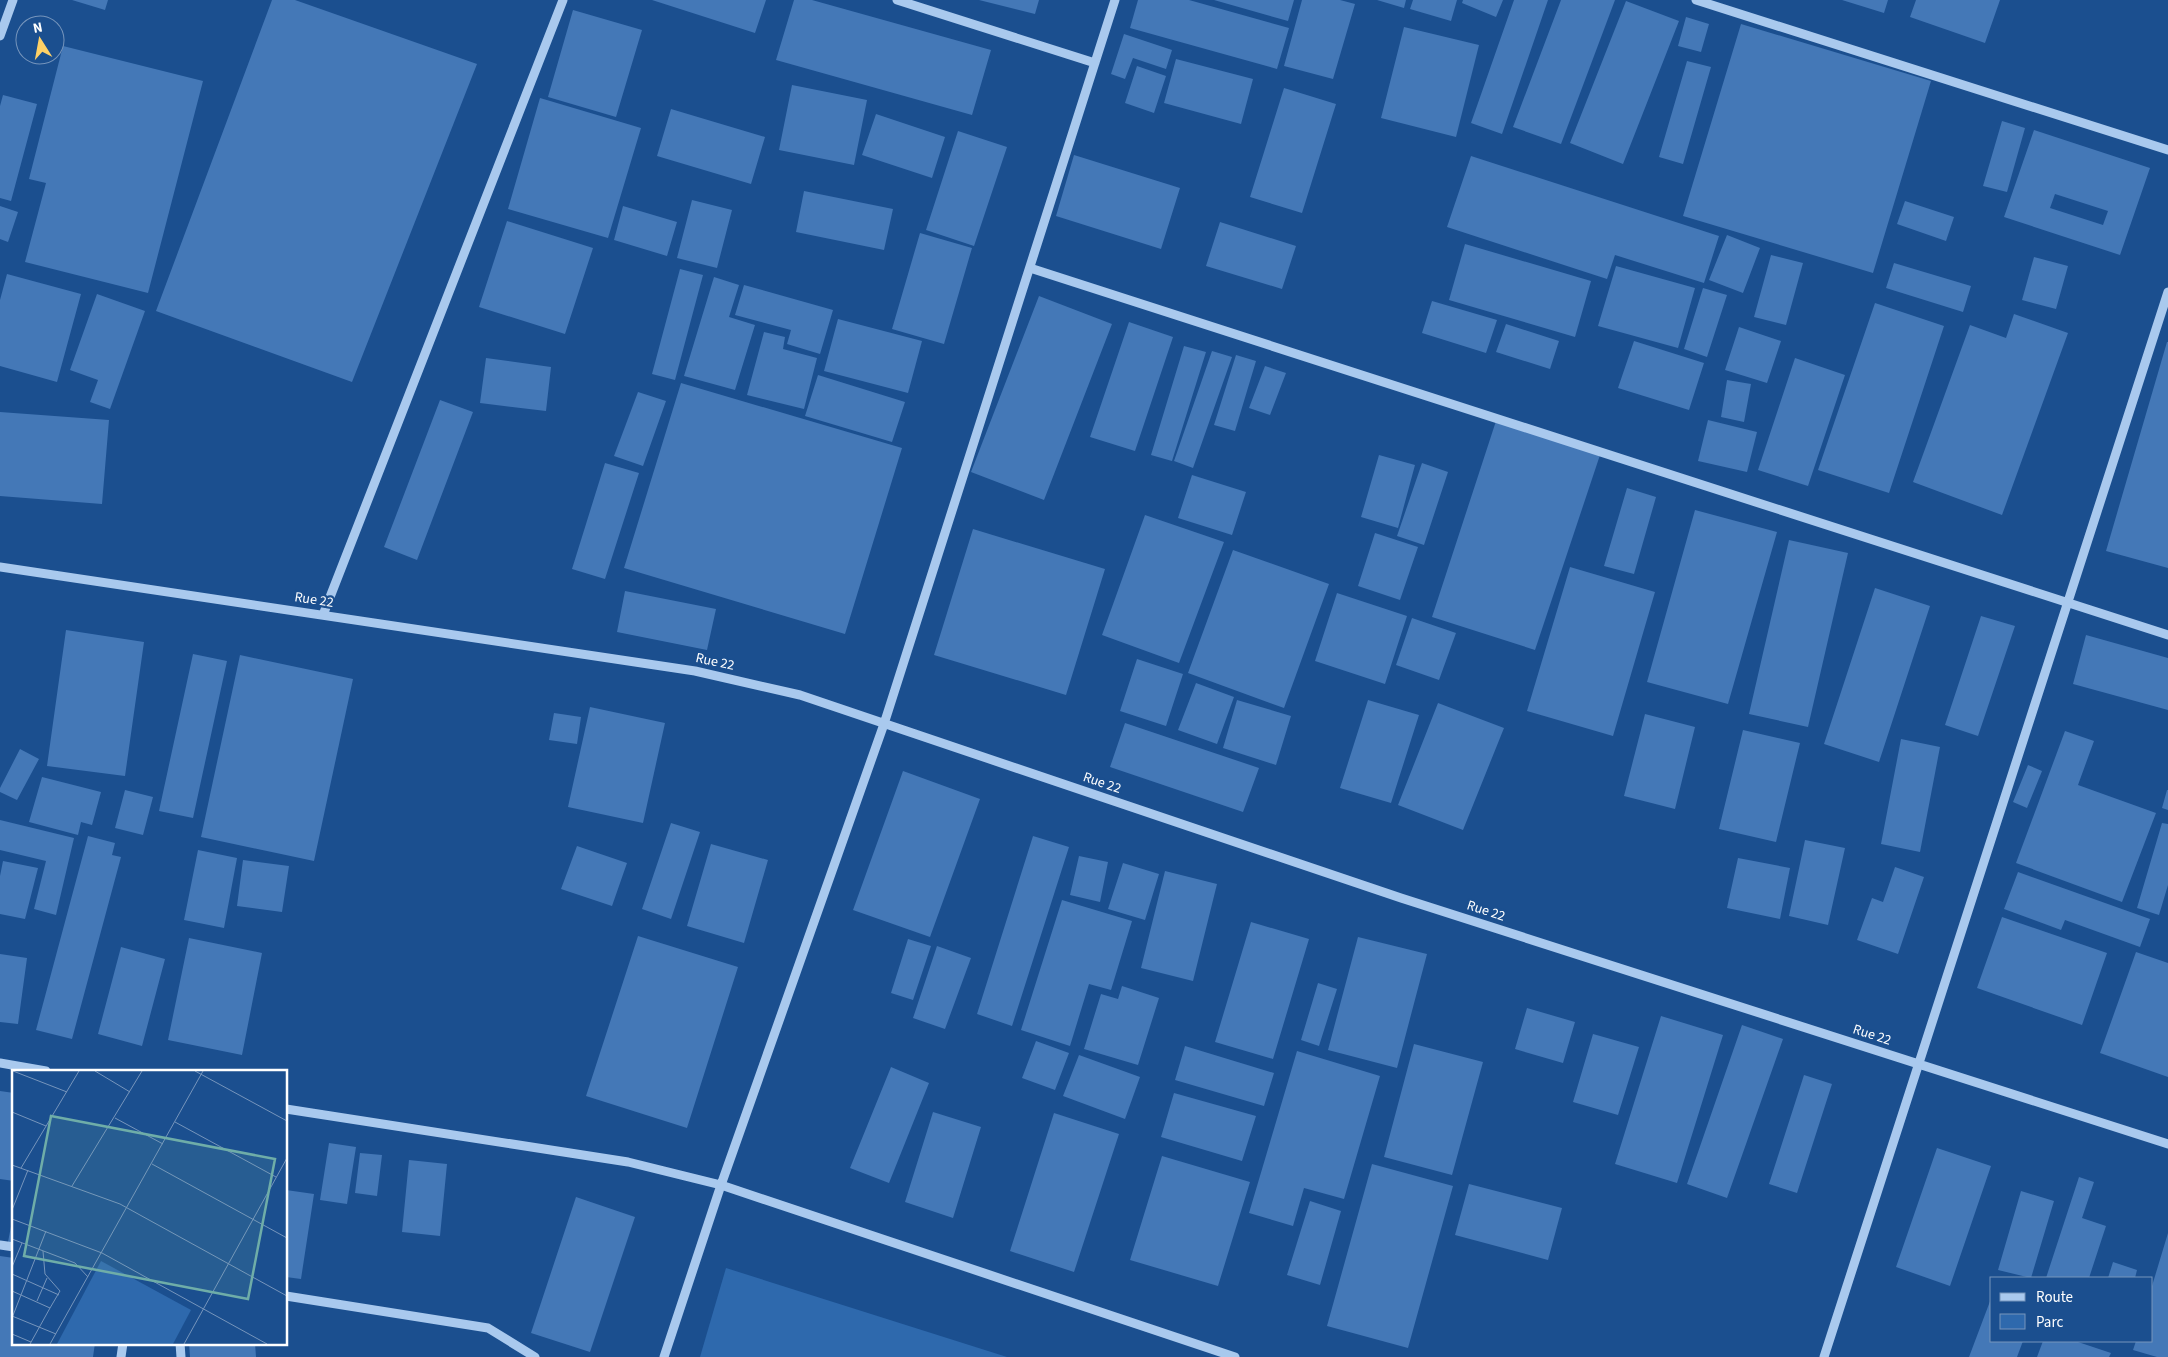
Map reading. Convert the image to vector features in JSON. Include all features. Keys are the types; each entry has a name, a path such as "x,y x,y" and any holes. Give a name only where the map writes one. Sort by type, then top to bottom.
{"street":[{"path":"0,36 13,0"},
{"path":"323,615 563,0"},
{"path":"897,0 1095,64"},
{"path":"664,1357 721,1185 884,724 1115,0"},
{"path":"1696,0 2168,150"},
{"path":"1030,268 2168,635"},
{"path":"1824,1357 2168,292"},
{"name":"Rue 22","path":"0,567 695,671 800,695 1411,901 2168,1144"},
{"path":"0,1063 40,1070"},
{"path":"288,1109 628,1162 721,1185 1235,1357"},
{"path":"288,1296 488,1328 534,1357"},
{"path":"121,1357 123,1344"},
{"path":"180,1344 182,1357"}],"green space":[{"path":"726,1268 1007,1357 700,1357"}],"building":[{"path":"72,0 108,0 105,10"},
{"path":"272,0 295,0 477,64 352,382 156,311"},
{"path":"652,0 766,0 755,33"},
{"path":"794,0 812,0 991,50 972,115 776,60"},
{"path":"979,0 1039,0 1035,14"},
{"path":"1138,0 1189,0 1289,28 1277,69 1130,28"},
{"path":"1214,0 1294,0 1288,21"},
{"path":"1302,0 1340,0 1355,4 1333,79 1284,66"},
{"path":"1377,0 1406,0 1404,8"},
{"path":"1413,0 1457,0 1451,21 1410,9"},
{"path":"1463,0 1503,0 1496,17 1462,3"},
{"path":"1514,0 1548,0 1502,134 1471,123"},
{"path":"1561,0 1615,0 1561,144 1513,127"},
{"path":"1842,0 1888,0 1884,13"},
{"path":"1916,0 2000,0 1985,43 1910,17"},
{"path":"1626,1 1679,21 1623,164 1570,143"},
{"path":"573,10 642,30 616,117 548,97"},
{"path":"1686,17 1709,24 1701,52 1678,46"},
{"path":"1741,24 1931,81 1873,273 1683,216"},
{"path":"1404,27 1479,45 1456,137 1381,118"},
{"path":"1124,34 1172,50 1166,69 1133,58 1125,79 1111,74"},
{"path":"65,46 203,81 148,293 25,262 46,183 29,179 58,65 65,65"},
{"path":"1176,59 1253,79 1241,124 1164,103"},
{"path":"1687,61 1711,67 1683,164 1659,157"},
{"path":"1137,66 1166,76 1154,113 1125,103"},
{"path":"792,85 867,100 854,165 779,150"},
{"path":"1284,88 1336,104 1302,213 1250,197"},
{"path":"3,95 37,104 11,201 0,198 0,106"},
{"path":"540,98 641,128 608,238 508,209"},
{"path":"671,109 765,137 751,184 657,156"},
{"path":"876,114 945,137 932,178 862,155"},
{"path":"2002,121 2025,128 2007,192 1983,186"},
{"path":"2034,130 2150,168 2120,255 2004,217","holes":["2055,194 2108,211 2103,225 2050,208"]},
{"path":"958,131 1007,147 974,246 926,230"},
{"path":"1074,155 1180,188 1161,249 1056,216"},
{"path":"1471,156 1719,236 1704,283 1615,255 1607,279 1447,227"},
{"path":"804,191 893,209 884,250 796,232"},
{"path":"692,200 732,210 717,268 677,258"},
{"path":"1905,201 1954,217 1946,241 1897,224"},
{"path":"0,206 18,212 8,242 0,239"},
{"path":"623,206 677,222 667,256 614,240"},
{"path":"507,221 593,248 565,334 479,307"},
{"path":"1220,222 1296,246 1282,289 1206,266"},
{"path":"920,233 972,248 944,344 892,329"},
{"path":"1727,235 1760,248 1743,293 1709,280"},
{"path":"1465,244 1591,281 1575,337 1449,300"},
{"path":"1771,255 1803,263 1786,325 1754,317"},
{"path":"2034,257 2068,266 2056,309 2022,300"},
{"path":"1894,263 1971,286 1963,312 1886,288"},
{"path":"1616,266 1695,288 1678,348 1598,326"},
{"path":"680,269 703,275 675,380 652,374"},
{"path":"7,274 81,294 57,382 0,366 0,300"},
{"path":"714,277 739,285 729,317 755,325 735,390 684,376"},
{"path":"744,285 833,310 820,354 787,344 791,330 735,315"},
{"path":"1703,288 1727,295 1707,357 1684,349"},
{"path":"97,294 145,311 110,409 90,402 98,380 70,370"},
{"path":"1039,296 1112,324 1044,500 971,472"},
{"path":"1432,301 1497,320 1486,353 1422,333"},
{"path":"1875,303 1944,326 1889,493 1818,470"},
{"path":"2014,314 2068,333 2002,515 1913,482 1970,325 2006,338"},
{"path":"838,319 922,341 908,393 824,371"},
{"path":"1129,322 1173,337 1135,451 1090,437"},
{"path":"1506,324 1559,341 1550,369 1496,352"},
{"path":"1739,327 1781,341 1767,383 1725,370"},
{"path":"764,332 785,337 783,349 817,358 804,409 747,395"},
{"path":"1634,341 1704,363 1689,410 1618,388"},
{"path":"2168,342 2168,568 2106,551"},
{"path":"1184,346 1206,352 1172,461 1151,455"},
{"path":"1212,351 1232,357 1193,468 1174,461"},
{"path":"1236,355 1256,361 1235,431 1214,425"},
{"path":"486,358 551,367 546,411 480,403"},
{"path":"1795,358 1845,375 1808,486 1758,470"},
{"path":"1265,366 1286,373 1270,415 1249,408"},
{"path":"818,375 905,402 892,442 805,416"},
{"path":"1727,380 1751,384 1744,422 1721,417"},
{"path":"681,383 902,448 845,634 624,568"},
{"path":"638,392 666,401 643,466 614,456"},
{"path":"440,400 473,412 417,560 384,547"},
{"path":"0,412 109,420 102,504 0,496"},
{"path":"1708,420 1757,432 1747,472 1698,461"},
{"path":"1496,421 1600,455 1535,650 1432,617"},
{"path":"1379,455 1415,465 1398,528 1361,517"},
{"path":"605,463 639,473 605,579 572,569"},
{"path":"1422,463 1448,472 1424,545 1397,536"},
{"path":"1192,475 1246,492 1232,535 1178,518"},
{"path":"1627,488 1656,497 1634,574 1604,566"},
{"path":"1695,510 1777,532 1728,704 1647,682"},
{"path":"1145,515 1224,542 1179,663 1102,635"},
{"path":"973,529 1105,569 1066,695 934,655"},
{"path":"1375,533 1418,547 1400,600 1358,586"},
{"path":"1789,540 1848,553 1808,727 1749,714"},
{"path":"1233,550 1329,584 1284,708 1188,673"},
{"path":"1570,567 1655,592 1613,736 1527,711"},
{"path":"1875,588 1930,606 1879,762 1824,744"},
{"path":"625,591 716,609 707,650 617,632"},
{"path":"1337,593 1407,616 1385,684 1315,661"},
{"path":"1981,616 2015,626 1978,736 1945,725"},
{"path":"1412,618 1456,633 1439,680 1396,665"},
{"path":"66,630 144,642 125,776 47,766"},
{"path":"2086,635 2168,658 2168,710 2073,684"},
{"path":"193,654 227,661 193,818 159,811"},
{"path":"240,655 353,679 314,861 201,837"},
{"path":"1137,659 1183,674 1166,726 1120,711"},
{"path":"1196,683 1234,697 1217,744 1178,730"},
{"path":"1237,700 1291,716 1276,765 1223,748"},
{"path":"1368,700 1419,715 1391,803 1340,788"},
{"path":"1438,703 1504,728 1463,830 1398,805"},
{"path":"590,707 665,723 643,823 568,807"},
{"path":"554,713 581,717 577,744 549,740"},
{"path":"1645,714 1695,727 1675,809 1624,796"},
{"path":"1125,723 1259,768 1243,812 1110,767"},
{"path":"1743,730 1800,743 1776,842 1719,829"},
{"path":"2065,731 2094,741 2078,785 2156,813 2122,902 2016,863"},
{"path":"1901,739 1940,747 1920,852 1881,844"},
{"path":"20,749 39,759 17,800 0,792 0,788"},
{"path":"2028,765 2042,771 2027,808 2013,802"},
{"path":"903,771 980,799 930,937 853,910"},
{"path":"42,777 101,792 92,825 81,822 78,835 29,822"},
{"path":"125,790 153,797 143,835 115,828"},
{"path":"2168,790 2168,810 2162,808"},
{"path":"0,820 74,838 56,915 34,909 46,861 0,850"},
{"path":"671,823 700,832 671,919 642,909"},
{"path":"2162,823 2168,824 2168,885 2159,915 2137,908"},
{"path":"88,836 115,843 112,855 121,857 72,1039 36,1030"},
{"path":"1033,836 1069,847 1012,1026 977,1014"},
{"path":"1805,840 1845,848 1828,925 1789,916"},
{"path":"711,844 768,860 744,943 687,926"},
{"path":"577,846 627,863 612,906 561,889"},
{"path":"198,850 237,858 224,928 184,920"},
{"path":"1079,856 1108,862 1100,902 1070,895"},
{"path":"1738,858 1790,868 1780,919 1727,908"},
{"path":"243,860 289,866 282,912 237,906"},
{"path":"3,861 38,868 25,919 0,914 0,876"},
{"path":"1123,863 1159,874 1145,920 1108,909"},
{"path":"1895,867 1924,877 1898,954 1857,940 1872,898 1883,902"},
{"path":"1165,871 1217,884 1193,981 1141,968"},
{"path":"2018,872 2150,919 2140,947 2065,920 2061,930 2004,909"},
{"path":"1062,900 1132,921 1111,990 1089,984 1070,1046 1021,1030"},
{"path":"2002,917 2107,953 2082,1025 1977,988"},
{"path":"1251,922 1309,939 1273,1059 1215,1042"},
{"path":"638,936 738,967 687,1128 586,1096"},
{"path":"1358,937 1427,954 1397,1068 1328,1050"},
{"path":"189,938 262,953 242,1055 168,1040"},
{"path":"908,939 931,946 913,1000 891,993"},
{"path":"937,946 971,958 945,1029 913,1018"},
{"path":"121,947 165,959 142,1046 98,1034"},
{"path":"2136,952 2168,963 2168,1077 2100,1053"},
{"path":"0,954 27,958 18,1024 0,1022"},
{"path":"1318,983 1337,989 1319,1046 1301,1040"},
{"path":"1122,986 1159,998 1138,1065 1084,1049 1101,994 1118,999"},
{"path":"1527,1008 1575,1022 1563,1063 1515,1049"},
{"path":"1661,1016 1723,1035 1677,1183 1615,1164"},
{"path":"1742,1025 1783,1039 1727,1198 1687,1184"},
{"path":"1593,1034 1639,1047 1618,1115 1573,1102"},
{"path":"1036,1041 1069,1053 1055,1090 1022,1078"},
{"path":"1414,1044 1483,1062 1452,1175 1384,1157"},
{"path":"1185,1046 1274,1073 1264,1106 1175,1080"},
{"path":"1297,1051 1380,1076 1344,1199 1304,1188 1293,1226 1249,1213"},
{"path":"1079,1055 1140,1077 1125,1119 1063,1096"},
{"path":"891,1067 929,1083 889,1183 850,1168"},
{"path":"1804,1075 1832,1084 1797,1193 1769,1184"},
{"path":"0,1091 12,1093 12,1181 0,1179"},
{"path":"1174,1093 1256,1116 1242,1161 1161,1137"},
{"path":"933,1112 981,1127 953,1218 905,1202"},
{"path":"1054,1113 1119,1134 1074,1272 1010,1251"},
{"path":"329,1143 356,1147 347,1204 320,1200"},
{"path":"1937,1148 1991,1166 1950,1286 1896,1267"},
{"path":"360,1153 382,1155 377,1196 355,1193"},
{"path":"1162,1156 1250,1182 1218,1286 1130,1260"},
{"path":"409,1160 447,1164 440,1236 402,1232"},
{"path":"1372,1164 1453,1186 1408,1348 1327,1326"},
{"path":"2079,1177 2094,1182 2082,1218 2106,1226 2089,1277 2046,1277"},
{"path":"1469,1184 1562,1208 1548,1260 1455,1235"},
{"path":"288,1190 314,1194 301,1279 288,1277"},
{"path":"2021,1191 2054,1201 2031,1277 1998,1270"},
{"path":"576,1197 635,1217 590,1352 531,1333"},
{"path":"1310,1201 1341,1211 1320,1285 1287,1275"},
{"path":"12,1221 12,1243 8,1242"},
{"path":"2168,1233 2168,1357 2157,1357 2133,1350 2136,1342 2153,1342 2153,1283"},
{"path":"0,1256 12,1258 12,1344 95,1344 93,1357 0,1357"},
{"path":"2113,1262 2137,1270 2135,1277 2108,1277"},
{"path":"1990,1301 1990,1342 2023,1342 2017,1357 1969,1357"},
{"path":"2043,1342 2078,1342 2111,1353 2109,1357 2037,1357"},
{"path":"189,1344 255,1344 256,1357 190,1357"}]}
